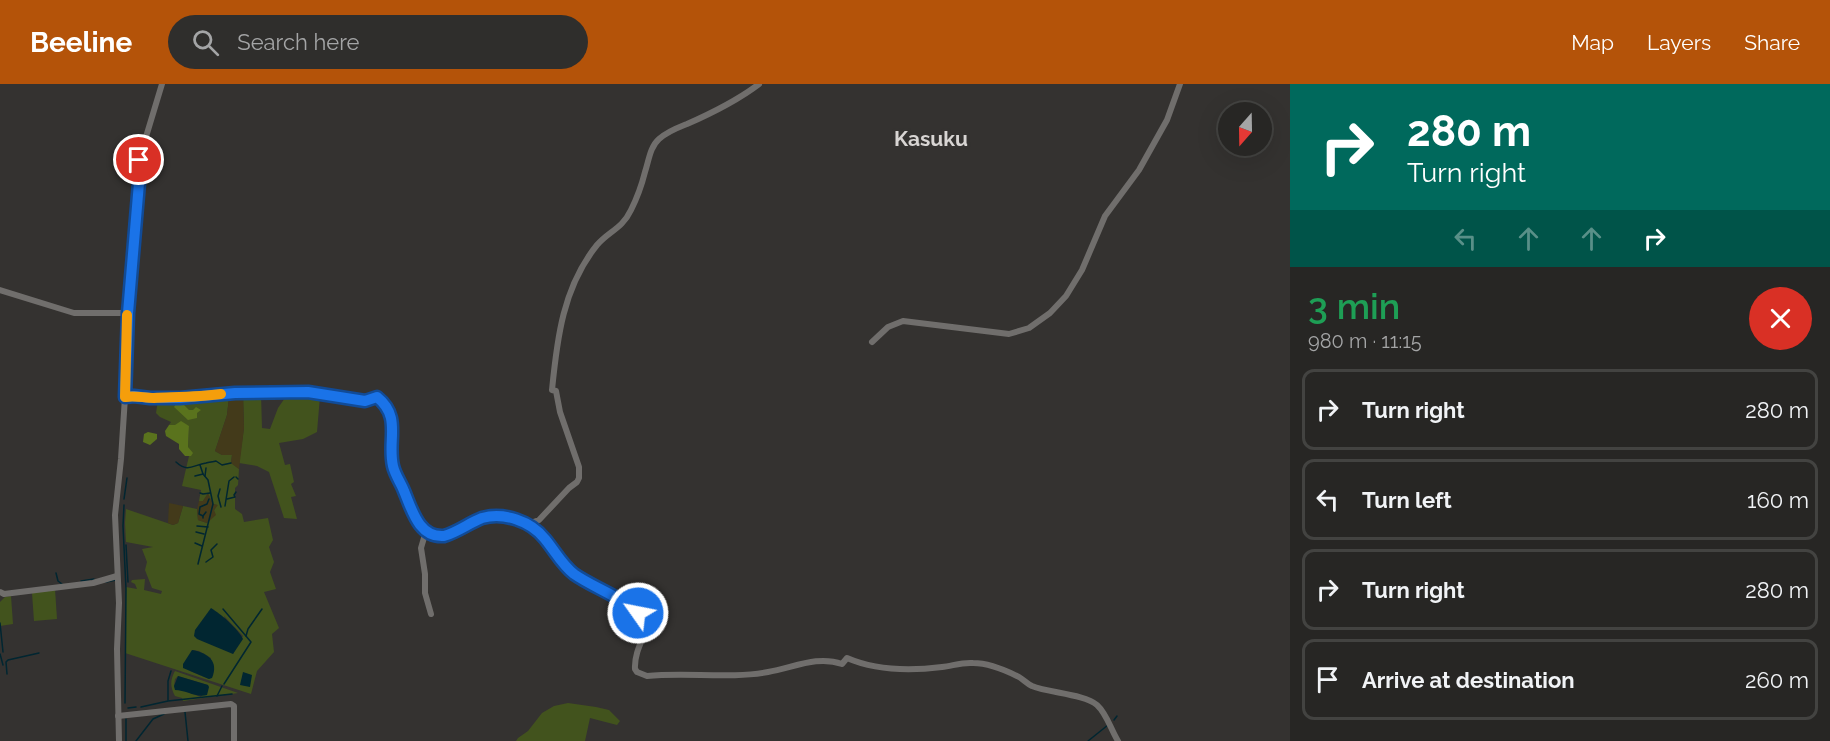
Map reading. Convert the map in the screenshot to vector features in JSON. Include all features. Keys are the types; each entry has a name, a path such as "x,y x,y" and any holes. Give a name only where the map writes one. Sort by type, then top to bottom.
{"street":[{"path":"119,741 117,649 119,603 115,515 125,397 128,313 139,160 162,84"},
{"path":"528,524 539,520 569,488 577,483 579,478 579,467 560,412 556,392 552,390 559,328 571,286 598,243 624,224 632,209 650,154 658,140 672,129 706,114 759,84"},
{"path":"872,342 888,327 903,321 1009,334 1029,328 1050,313 1065,296 1082,270 1105,216 1139,170 1167,120 1180,84"},
{"path":"0,290 74,313 128,313"},
{"path":"125,397 180,398 235,393 308,392 365,401 377,397 385,403 392,418 393,469 413,513 426,531 437,536 444,536 488,517 506,518 528,524 543,536 567,568 630,605 649,622 635,658 635,669 641,674 647,676 726,675 768,672 812,661 825,660 842,663 847,658 885,669 916,669 973,663 997,667 1018,676 1031,685 1080,697 1096,704 1103,712 1118,741"},
{"path":"539,520 543,536"},
{"path":"426,531 421,548 425,593 431,614"},
{"path":"1,595 93,583 117,576"},
{"path":"118,716 231,704 234,706 234,741"}],"green space":[{"path":"261,394 262,428 270,429 278,408 287,395 320,396 317,432 303,439 279,443 285,465 290,464 294,482 291,484 296,496 291,497 297,519 284,518 269,472 257,466 239,463 244,428 243,395"},
{"path":"229,397 227,415 215,451 222,455 232,455 231,463 239,469 238,485 235,488 235,509 242,514 244,522 268,518 273,540 269,547 274,562 270,572 276,589 264,592 279,628 272,634 274,652 257,671 251,694 125,653 126,587 137,589 131,582 132,580 145,579 144,590 161,594 162,591 152,588 145,570 147,562 142,549 153,547 126,542 126,509 173,525 178,523 183,506 197,509 198,520 207,523 217,505 213,504 208,494 203,501 199,501 201,490 182,486 189,456 191,456 188,447 189,426 169,425 171,422 156,413 158,400 177,401","holes":["224,616 243,636 233,654","192,650 211,658 209,679 190,671"]},
{"path":"176,404 184,405 189,410 196,407 201,410 197,413 197,418 188,420 174,407"},
{"path":"181,421 189,426 188,447 193,453 191,456 185,456 179,449 179,444 166,436 165,431 169,425 175,425"},
{"path":"148,432 157,434 157,439 150,445 143,442 144,434"},
{"path":"55,589 57,619 34,621 32,593"},
{"path":"11,596 13,624 0,626 0,602 5,597"},
{"path":"175,671 238,693 183,701 182,698 175,696 172,690","holes":["178,676 208,685 201,697 176,690 174,686"]},
{"path":"568,703 609,710 620,721 617,725 590,718 585,741 516,741 528,731 542,713 554,706"}],"sand":[{"path":"243,395 244,428 239,469 231,463 232,455 222,455 215,451 227,415 229,397"},
{"path":"208,493 213,504 218,505 214,510 216,515 207,523 198,520 197,509 199,501 203,501"},
{"path":"169,503 183,506 178,523 173,525 168,523"}],"water":[{"path":"211,608 229,622 243,639 233,654 194,636 195,630"},
{"path":"192,650 203,653 211,659 214,667 212,678 209,679 183,668"},
{"path":"243,672 252,675 250,687 240,685"},
{"path":"178,676 208,685 207,695 175,690 174,686"}],"waterway":[{"path":"176,462 187,468 216,461 222,465 231,463"},
{"path":"198,564 213,504 208,480 200,465"},
{"path":"205,476 206,468"},
{"path":"195,476 203,474"},
{"path":"225,506 229,481 234,477"},
{"path":"124,499 127,478"},
{"path":"220,489 218,496 221,507"},
{"path":"227,499 235,497 236,492"},
{"path":"200,493 210,493"},
{"path":"203,516 199,514 200,507 207,504 209,499"},
{"path":"124,505 125,703"},
{"path":"203,518 206,512"},
{"path":"197,526 208,527"},
{"path":"196,532 204,534"},
{"path":"195,543 202,546"},
{"path":"206,562 213,557 211,550 217,544"},
{"path":"126,545 128,582"},
{"path":"56,573 58,581 62,584"},
{"path":"81,581 94,579"},
{"path":"106,582 116,580"},
{"path":"223,609 251,642 224,684"},
{"path":"246,636 248,629 262,609"},
{"path":"0,623 3,652"},
{"path":"7,674 6,662 8,660 39,653"},
{"path":"0,654 3,665"},
{"path":"168,700 168,681 171,671"},
{"path":"217,696 222,686"},
{"path":"141,707 168,701 232,694"},
{"path":"128,708 136,707"},
{"path":"185,712 188,741"},
{"path":"136,741 153,719 164,714"},
{"path":"1114,720 1117,716"},
{"path":"126,719 126,741"},
{"path":"1088,741 1108,725"}],"slow traffic":[{"path":"127,315 125,397 180,398 221,394"}],"district":[{"name":"Kasuku","path":"931,139"}],"route":[{"path":"139,160 128,313 125,397 180,398 235,393 308,392 365,401 377,397 385,403 392,418 393,469 408,504 426,531 437,536 444,536 482,518 519,520 536,529 576,576 630,605 638,613"}]}
